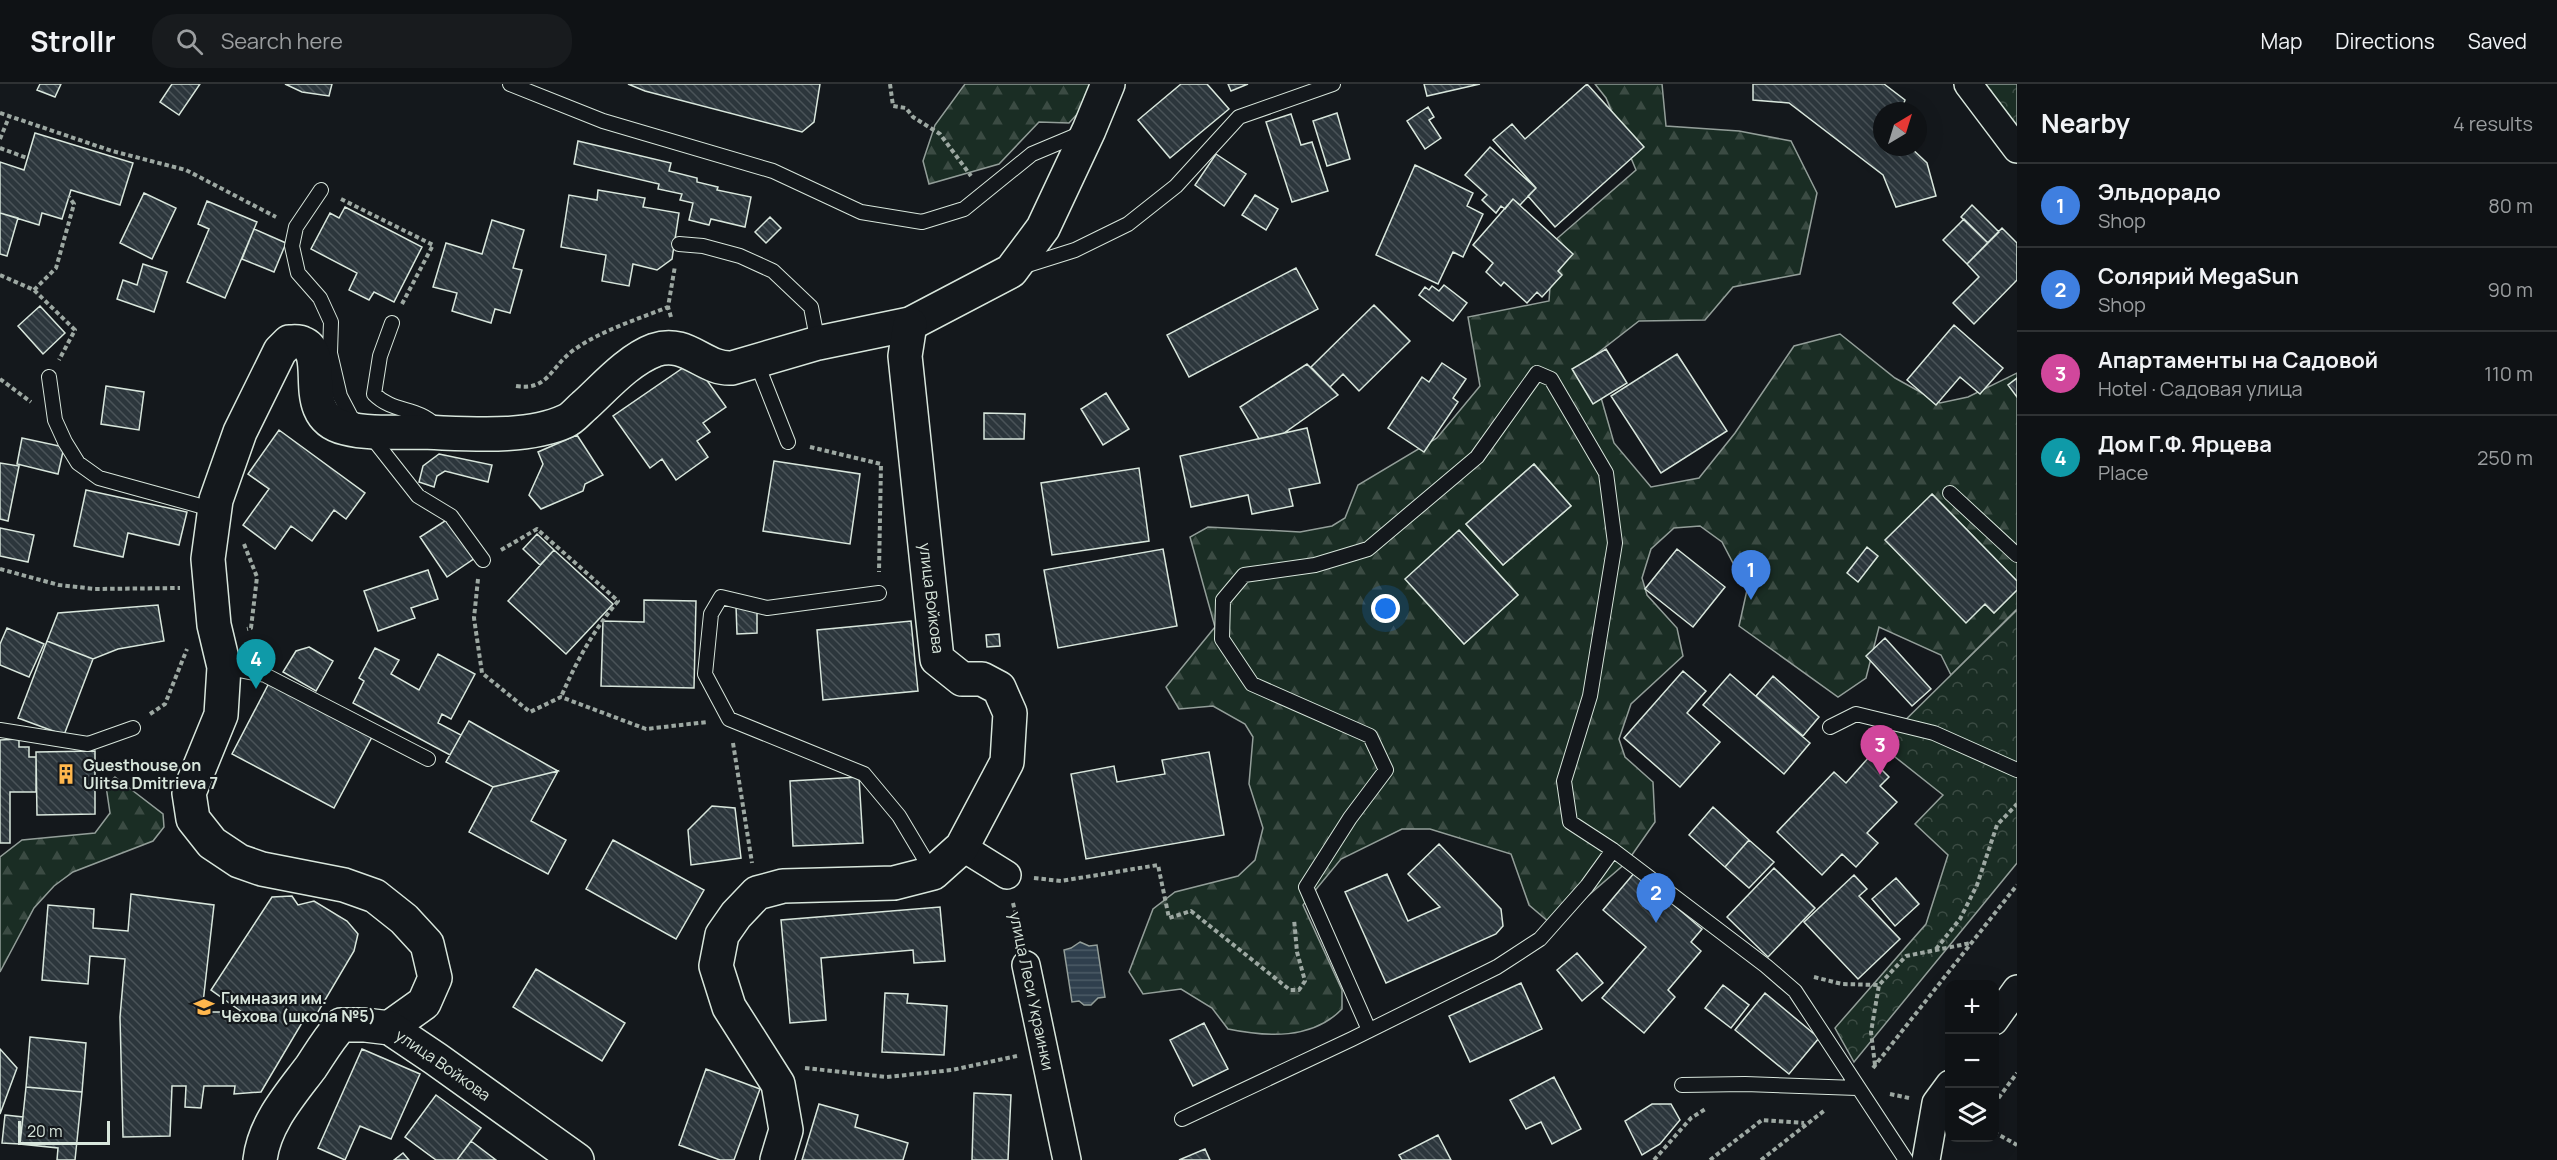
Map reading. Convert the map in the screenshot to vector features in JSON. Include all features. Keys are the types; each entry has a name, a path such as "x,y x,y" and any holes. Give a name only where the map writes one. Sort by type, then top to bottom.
{"street":[{"path":"389,1028 424,1003 435,978 427,944 404,919 375,896 344,885 261,869 239,861 212,843 193,819 189,793 221,715 224,667 214,625 208,559 215,510 240,432 280,351 289,342 302,342 311,349 315,357 315,392 318,404 325,417 345,428 513,433 540,429 568,420 637,360 656,350 677,348 689,351 725,369 818,343 909,324 1011,271 1043,228 1108,84"},
{"path":"1968,84 2017,149"},
{"name":"улица Войкова","path":"757,893 783,886 894,883 933,873 962,847 1006,762 1010,713 999,688 982,679 962,679 937,659 904,356 909,324"},
{"path":"962,847 1008,875"},
{"path":"757,893 736,915 722,935 716,966 729,1007 778,1084 786,1130 777,1160"},
{"name":"улица Леси Украинки","path":"1026,965 1067,1160"},
{"path":"1999,1015 2017,989"},
{"name":"улица Войкова","path":"260,1160 261,1148 280,1107 329,1038 341,1025 365,1024 389,1028 577,1160"},
{"path":"1926,1160 1943,1094"}],"lane":[{"path":"510,84 603,121 773,171 861,212 921,222 964,209 1032,154 1089,130"},
{"path":"1011,271 1074,250 1128,224 1176,186 1239,117 1333,84"},
{"path":"321,190 296,226 292,246 298,273 320,298 331,322 330,353 340,396 351,417 366,430 418,496 451,516 483,560"},
{"path":"680,244 703,246 740,256 773,271 811,307 818,343"},
{"path":"392,323 380,356 374,394 383,403 414,412 434,423 438,432"},
{"path":"756,361 788,442"},
{"path":"1369,1030 1306,887 1350,818 1386,770 1370,736 1252,684 1222,639 1223,600 1244,575 1316,565 1368,549 1477,457 1537,373 1551,379 1606,473 1615,543 1590,696 1564,781 1570,822 1613,850 1766,966 1795,991 1906,1160"},
{"path":"49,377 55,420 78,463 99,478 215,510"},
{"path":"1950,493 2017,555"},
{"path":"879,593 767,608 721,597 711,614 705,674 729,719 864,774 899,816 933,873"},
{"path":"224,667 265,675 428,759"},
{"path":"1830,727 1856,714 1934,734 2017,770"},
{"path":"0,730 88,744 133,728"},
{"path":"1182,1119 1497,967 1540,939 1587,886 1613,850"},
{"path":"1682,1085 1745,1084 1857,1088"}],"path":[{"path":"890,84 893,106 906,108 913,117 940,134 984,194"},
{"path":"0,113 112,151 186,170 296,226"},
{"path":"0,139 9,117"},
{"path":"0,148 27,158"},
{"path":"321,190 433,245 392,323"},
{"path":"34,290 56,268 74,204 69,197"},
{"path":"674,324 668,307 680,244"},
{"path":"0,275 34,290 75,330 49,377"},
{"path":"516,386 529,388 543,382 572,352 596,337 668,307"},
{"path":"788,442 881,464 879,593"},
{"path":"476,587 474,618 482,673 530,712 561,697 579,657 598,626 618,601 537,529 483,560"},
{"path":"239,534 257,577 251,628"},
{"path":"0,569 59,585 211,595 165,704 133,728"},
{"path":"561,697 646,729 729,719 757,893"},
{"path":"1935,950 1960,919 1977,885 1997,825 2017,804"},
{"path":"1008,875 1061,881 1158,865 1169,918 1191,911 1290,990 1299,990 1305,981 1297,952 1293,904 1306,887"},
{"name":"улица Леси Украинки","path":"1008,875 1026,965"},
{"path":"1761,1160 1805,1123 1857,1088 2017,885"},
{"path":"1875,1065 1872,1032 1879,985 1906,956 1971,942"},
{"path":"1766,966 1842,984 1879,985"},
{"path":"778,1084 796,1067 887,1077 952,1070 1044,1051"},
{"path":"1999,1098 2017,1073"},
{"path":"1654,1160 1691,1118 1745,1084"},
{"path":"1857,1088 1943,1094"},
{"path":"1710,1160 1762,1120 1805,1123"},
{"path":"1999,1134 2017,1145"}],"green space":[{"path":"965,84 1105,84 1069,123 1039,122 999,164 929,184 923,161 935,125"},
{"path":"1595,84 1662,84 1666,126 1739,131 1791,141 1817,193 1800,274 1733,287 1705,320 1639,321 1590,359 1614,443 1651,487 1699,478 1735,433 1794,346 1840,334 1895,378 1940,403 1968,397 2017,373 2017,581 1932,494 1985,604 1994,613 2017,590 2017,609 1951,675 1941,655 1879,627 1866,678 1838,697 1739,626 1747,590 1722,542 1700,526 1674,528 1651,549 1642,578 1647,595 1677,628 1683,656 1631,704 1619,739 1625,757 1653,782 1655,822 1627,862 1561,919 1550,923 1529,905 1511,854 1430,829 1402,829 1341,859 1303,905 1342,990 1342,1009 1330,1019 1303,1031 1288,1034 1243,1032 1228,1029 1212,1008 1181,989 1143,994 1129,972 1153,909 1175,892 1238,876 1255,860 1263,828 1249,784 1253,737 1245,724 1213,706 1179,709 1166,687 1215,627 1190,537 1208,527 1300,532 1332,526 1345,518 1358,485 1437,438 1480,386 1468,317 1549,301 1553,242 1636,170 1606,98","holes":["1534,464 1571,506 1503,565 1466,524","1459,531 1518,595 1464,644 1406,579"]},
{"path":"1980,84 2017,84 2017,133"},
{"path":"2017,610 2017,863 1854,1062 1835,1028 1926,924 1948,855 1915,824 1943,795 1880,745"},
{"path":"115,777 163,814 164,827 153,841 73,872 54,886 34,908 0,972 0,857 22,840 95,833 110,813 106,786"}],"water":[{"path":"1080,942 1089,946 1097,945 1105,997 1098,998 1091,1005 1084,1005 1079,1001 1072,1002 1064,950"}],"building":[{"path":"40,84 61,84 55,97 37,90"},
{"path":"172,84 200,84 179,115 160,102"},
{"path":"285,84 332,84 329,96 302,92"},
{"path":"628,84 820,84 814,122 802,132 645,91"},
{"path":"1181,84 1207,84 1229,109 1170,158 1138,120"},
{"path":"1228,84 1248,84 1231,91"},
{"path":"1424,84 1480,84 1427,96"},
{"path":"1587,84 1644,147 1555,227 1528,196 1536,188 1493,140 1512,124 1525,139"},
{"path":"1753,84 1884,84 1905,100 1904,102 1873,102 1873,156 1920,156 1927,163 1936,196 1896,207 1883,175 1789,103 1753,100"},
{"path":"1428,107 1434,117 1429,120 1441,138 1425,149 1407,121"},
{"path":"1337,113 1350,159 1327,166 1313,121"},
{"path":"1291,114 1301,145 1312,142 1328,191 1292,202 1266,122"},
{"path":"35,133 133,163 120,205 71,190 62,219 42,213 39,225 0,213 0,162 24,170"},
{"path":"578,141 671,163 669,171 697,178 697,182 718,187 717,190 751,197 745,227 711,219 709,225 689,220 693,203 680,200 682,194 658,189 659,184 574,164"},
{"path":"1490,147 1536,188 1520,205 1513,199 1505,209 1501,206 1496,213 1482,200 1487,195 1465,175"},
{"path":"1216,154 1246,174 1224,206 1195,185"},
{"path":"1415,165 1473,193 1467,206 1483,214 1463,257 1453,252 1438,284 1376,255"},
{"path":"598,190 645,198 643,207 679,213 672,259 657,270 633,264 629,286 602,281 606,255 561,247 569,195 597,200"},
{"path":"144,193 176,208 152,259 120,243"},
{"path":"1255,195 1278,209 1266,230 1242,215"},
{"path":"1513,199 1573,254 1558,271 1562,275 1542,297 1537,292 1527,303 1504,282 1501,286 1486,272 1493,263 1473,245"},
{"path":"207,201 257,222 225,298 187,282 209,229 198,224"},
{"path":"1972,205 1999,232 1988,243 1961,217"},
{"path":"345,207 422,247 394,302 374,292 369,300 349,290 357,273 311,249 330,213 339,218"},
{"path":"0,213 18,218 7,256 0,254"},
{"path":"770,217 781,228 766,243 755,232"},
{"path":"1964,219 1988,243 1967,264 1943,240"},
{"path":"492,220 524,230 513,268 522,270 510,313 495,309 491,323 452,311 457,293 433,287 446,243 482,254"},
{"path":"2002,228 2017,243 2017,280 1974,324 1953,303 1979,277 1967,264"},
{"path":"254,229 286,243 274,272 242,259"},
{"path":"143,264 167,272 154,312 117,299 123,280 137,285"},
{"path":"1296,268 1318,309 1189,377 1167,335"},
{"path":"1444,285 1467,303 1453,321 1419,295 1425,287 1429,290 1432,286 1439,291"},
{"path":"1374,305 1410,341 1359,391 1343,374 1330,387 1311,367"},
{"path":"40,306 65,333 43,354 18,326"},
{"path":"1954,325 2003,368 1980,394 1960,377 1936,405 1907,380"},
{"path":"1606,349 1627,383 1593,404 1572,369"},
{"path":"1677,354 1727,431 1661,473 1611,396"},
{"path":"693,361 726,407 703,423 710,432 697,441 708,457 676,480 662,459 650,468 613,416"},
{"path":"1442,363 1466,379 1453,398 1458,402 1424,452 1388,428 1422,377 1429,382"},
{"path":"1307,364 1338,395 1284,433 1259,439 1240,407"},
{"path":"2017,378 2017,397 2008,385"},
{"path":"106,386 144,392 139,430 101,424"},
{"path":"1106,393 1129,429 1103,445 1081,409"},
{"path":"984,413 1025,414 1024,439 984,439"},
{"path":"1307,428 1320,483 1289,489 1293,506 1252,514 1248,495 1191,507 1180,456"},
{"path":"279,430 365,493 346,519 334,510 312,541 291,526 275,549 243,525 269,489 248,474"},
{"path":"577,435 603,475 585,484 583,491 541,509 529,495 543,464 538,452"},
{"path":"22,438 64,447 58,474 17,464"},
{"path":"439,454 492,465 488,482 445,471 437,476 434,487 419,482 423,466"},
{"path":"774,461 860,474 850,544 763,531"},
{"path":"0,463 19,466 8,521 0,519"},
{"path":"1534,464 1571,506 1503,565 1466,524"},
{"path":"1139,468 1149,541 1052,555 1041,483"},
{"path":"86,490 187,512 179,545 128,533 123,557 74,546"},
{"path":"1932,494 2017,581 2017,590 1994,613 1985,604 1966,623 1885,540"},
{"path":"448,519 475,558 447,577 420,537"},
{"path":"0,528 34,535 28,562 0,556"},
{"path":"1459,530 1518,595 1464,644 1405,579"},
{"path":"537,534 554,550 540,565 523,549"},
{"path":"1867,547 1878,556 1858,582 1847,573"},
{"path":"1163,549 1177,626 1058,648 1044,570"},
{"path":"1677,549 1725,587 1693,627 1645,589"},
{"path":"554,550 613,604 566,654 508,601"},
{"path":"428,570 438,599 411,608 415,618 378,631 364,591"},
{"path":"644,600 696,601 694,688 601,686 603,621 644,622"},
{"path":"158,605 164,641 118,649 93,659 47,641 58,613"},
{"path":"757,605 757,633 737,634 736,606"},
{"path":"911,621 918,691 823,700 817,630"},
{"path":"7,628 44,644 29,677 0,665 0,644"},
{"path":"999,634 1000,646 987,647 986,635"},
{"path":"1885,638 1931,689 1912,706 1866,656"},
{"path":"47,641 93,659 64,735 18,718"},
{"path":"309,647 333,661 316,691 283,672 296,651"},
{"path":"375,648 399,660 391,674 419,690 438,654 475,674 451,719 442,714 438,723 461,735 450,755 353,703 364,681 359,678"},
{"path":"1683,671 1706,691 1687,713 1720,742 1680,787 1624,738"},
{"path":"1730,674 1810,743 1784,774 1703,705"},
{"path":"1773,676 1819,717 1803,736 1756,696"},
{"path":"269,683 372,737 334,808 232,754"},
{"path":"469,721 558,771 493,787 446,762"},
{"path":"19,739 19,747 29,747 29,757 36,757 36,792 10,792 10,843 0,843 0,740"},
{"name":"Guesthouse on Ulitsa Dmitrieva 7","path":"95,751 95,814 37,815 36,752"},
{"path":"1209,752 1224,835 1086,859 1071,774 1114,766 1117,782 1165,774 1162,760"},
{"path":"1869,757 1889,777 1880,786 1897,802 1867,833 1878,843 1856,867 1842,854 1822,875 1777,832 1834,772 1846,783"},
{"path":"558,771 531,821 566,840 548,874 469,832 493,787"},
{"path":"859,777 863,843 793,846 790,781"},
{"path":"712,806 735,808 741,858 691,865 688,830"},
{"path":"1713,807 1749,840 1725,867 1689,835"},
{"path":"613,840 704,890 676,939 586,889"},
{"path":"1749,840 1774,862 1749,888 1725,867"},
{"path":"1439,844 1501,909 1503,926 1496,934 1386,983 1345,892 1387,874 1408,921 1440,907 1408,874"},
{"path":"1774,868 1815,908 1768,957 1727,917"},
{"path":"1635,872 1702,929 1691,942 1701,951 1668,990 1675,997 1644,1033 1602,998 1646,947 1603,910"},
{"path":"1854,875 1867,889 1859,896 1900,939 1858,979 1804,922"},
{"path":"1896,878 1919,904 1895,926 1872,899"},
{"path":"131,894 214,905 202,1012 242,1012 211,990 272,897 292,896 298,905 314,901 347,921 358,934 354,951 312,1022 303,1021 261,1092 234,1094 235,1086 204,1086 201,1108 185,1107 186,1086 172,1086 170,1136 123,1137 120,1017 125,959 90,956 88,984 42,980 48,905 94,909 93,928 128,931"},
{"path":"940,907 945,961 914,963 913,950 821,958 826,1020 790,1023 781,920"},
{"path":"1577,953 1603,983 1582,1001 1557,970"},
{"path":"536,969 625,1023 602,1061 513,1007"},
{"path":"1521,983 1542,1029 1470,1062 1449,1016"},
{"path":"1723,985 1749,1005 1731,1028 1705,1008"},
{"path":"885,993 908,994 907,1003 947,1006 944,1055 882,1052"},
{"path":"1765,993 1819,1038 1789,1074 1735,1030"},
{"path":"1204,1023 1228,1069 1193,1086 1170,1040"},
{"path":"30,1037 86,1043 82,1092 26,1087"},
{"path":"0,1049 17,1068 0,1114"},
{"path":"362,1049 420,1074 391,1139 360,1126 345,1160 318,1148"},
{"path":"706,1069 760,1089 734,1160 720,1160 679,1145"},
{"path":"1554,1077 1581,1129 1552,1144 1541,1122 1526,1129 1510,1100"},
{"path":"26,1087 82,1092 75,1160 57,1160 58,1148 20,1144"},
{"path":"974,1093 1011,1095 1008,1160 972,1160"},
{"path":"436,1095 481,1128 457,1160 436,1160 405,1137"},
{"path":"819,1104 858,1115 855,1127 908,1143 903,1160 802,1160"},
{"path":"1652,1104 1671,1104 1680,1120 1660,1144 1642,1155 1625,1121"},
{"path":"5,1115 23,1117 20,1144 2,1143"},
{"path":"1438,1135 1451,1160 1402,1160 1399,1155"},
{"path":"471,1141 496,1160 457,1160"},
{"path":"1205,1149 1210,1160 1179,1160"},
{"path":"403,1153 409,1160 394,1160"}],"place":[{"name":"Эльдорадо","path":"1751,600"},
{"name":"Дом Г.Ф. Ярцева","path":"256,689"},
{"name":"Guesthouse on Ulitsa Dmitrieva 7","path":"66,774"},
{"name":"Апартаменты на Садовой","path":"1880,775"},
{"name":"Солярий MegaSun","path":"1656,923"},
{"name":"Гимназия им. Чехова (школа №5)","path":"204,1007"}]}
